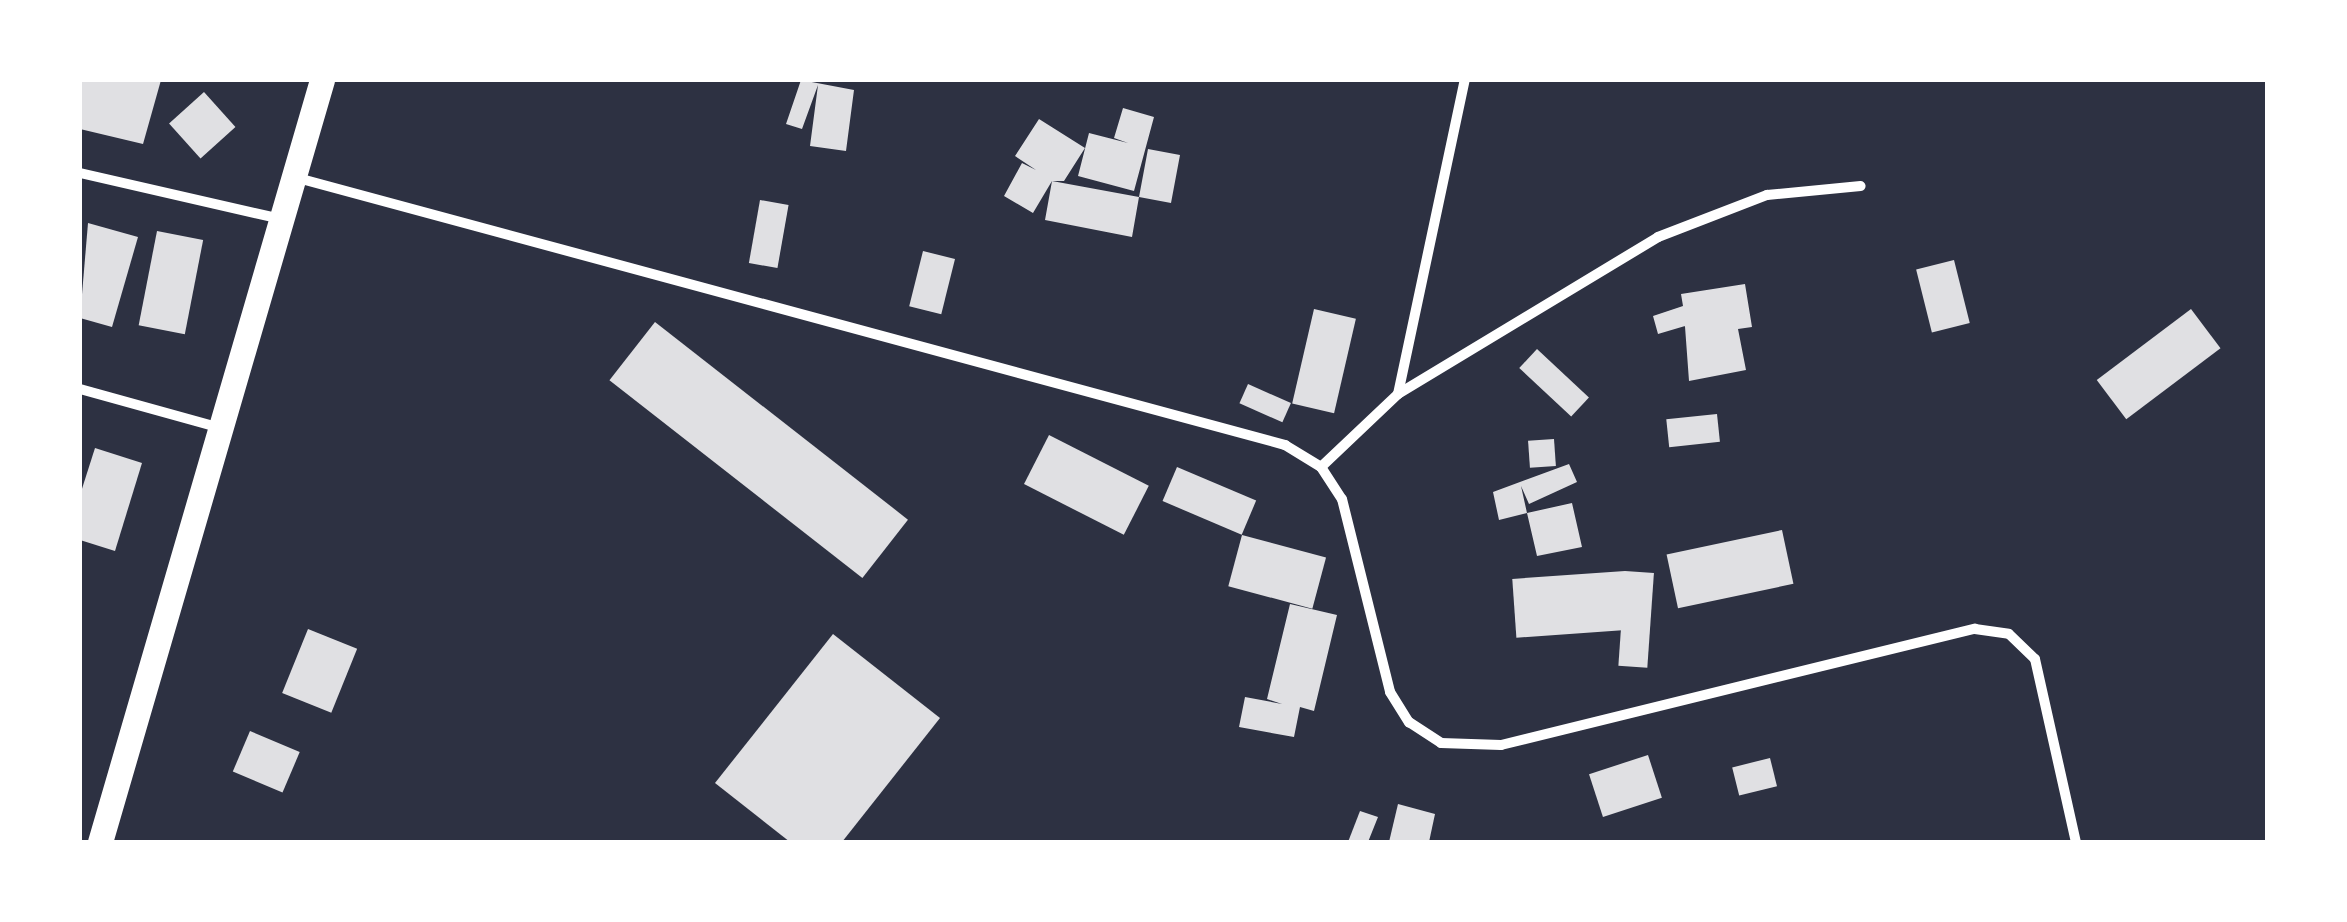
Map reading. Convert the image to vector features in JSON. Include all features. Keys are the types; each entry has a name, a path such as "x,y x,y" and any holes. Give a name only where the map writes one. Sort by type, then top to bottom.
{"main road":[{"path":"100,842 322,80"}],"street":[{"path":"1398,394 1465,80"},
{"path":"80,173 282,219"},
{"path":"293,177 1285,444 1321,467 1342,499 1390,692 1409,722 1440,743 1501,746 1992,630 2035,658 2076,842"},
{"path":"1321,467 1398,394 1690,222 1767,195 1861,186"},
{"path":"80,388 222,429"}],"building":[{"path":"80,80 161,80 143,144 80,129"},
{"path":"801,80 854,90 846,151 810,146 818,85 802,129 786,124"},
{"path":"204,92 235,127 201,158 169,123"},
{"path":"1123,108 1154,117 1134,191 1078,176 1089,133 1128,143 1114,138"},
{"path":"1039,119 1085,148 1064,181 1052,181 1033,213 1004,196 1022,163 1036,170 1015,156"},
{"path":"1148,149 1180,155 1171,203 1139,197"},
{"path":"1052,181 1139,197 1132,237 1045,220"},
{"path":"760,200 789,205 777,268 749,263"},
{"path":"88,223 138,237 112,327 80,318"},
{"path":"157,231 203,240 185,334 139,325"},
{"path":"923,251 955,259 941,314 909,306"},
{"path":"1954,260 1970,323 1932,333 1916,269"},
{"path":"1745,284 1752,327 1738,329 1746,370 1689,381 1685,326 1658,334 1653,316 1683,306 1681,294"},
{"path":"1314,309 1356,319 1334,413 1292,404"},
{"path":"2191,309 2220,348 2126,419 2097,380"},
{"path":"655,322 908,520 862,578 609,380"},
{"path":"1537,349 1589,397 1571,416 1519,368"},
{"path":"1248,384 1291,403 1282,422 1239,403"},
{"path":"1717,414 1720,442 1669,447 1666,419"},
{"path":"1049,435 1149,486 1124,535 1024,484"},
{"path":"1554,439 1556,466 1530,468 1528,441"},
{"path":"95,448 142,463 115,551 80,540 80,495"},
{"path":"1569,464 1577,482 1529,504 1521,486 1527,513 1499,520 1493,492"},
{"path":"1177,467 1256,501 1242,535 1163,501"},
{"path":"1572,503 1582,547 1537,556 1527,513"},
{"path":"1782,530 1793,584 1678,608 1667,555"},
{"path":"1242,535 1326,558 1312,609 1228,586"},
{"path":"1625,571 1629,630 1516,638 1512,579"},
{"path":"1625,571 1654,573 1647,668 1618,666"},
{"path":"1290,604 1337,615 1314,711 1300,707 1294,737 1239,727 1245,697 1282,704 1267,699"},
{"path":"308,629 357,649 331,713 282,693"},
{"path":"833,634 940,718 842,842 790,842 715,783"},
{"path":"250,731 300,752 283,793 233,772"},
{"path":"1648,755 1662,798 1603,817 1589,774"},
{"path":"1770,758 1777,786 1739,796 1732,767"},
{"path":"1398,804 1435,814 1429,842 1389,842"},
{"path":"1360,811 1378,817 1368,842 1348,842"}]}
